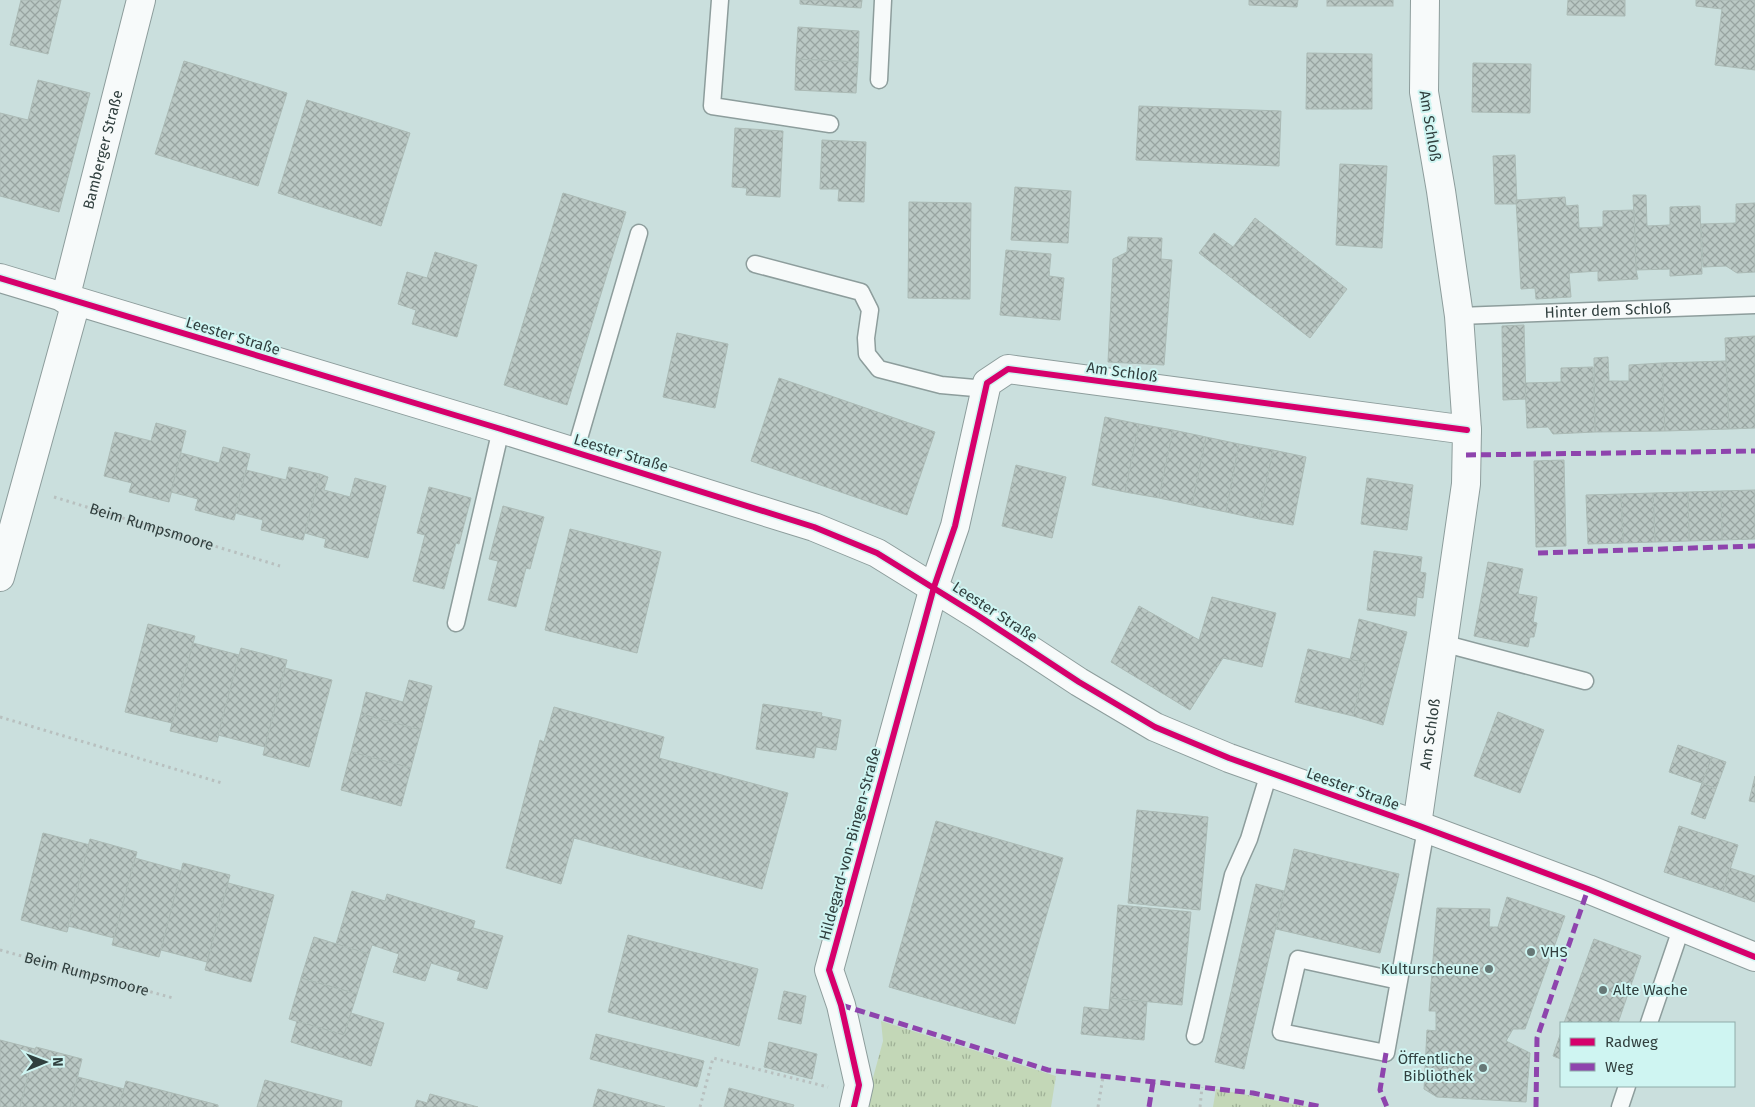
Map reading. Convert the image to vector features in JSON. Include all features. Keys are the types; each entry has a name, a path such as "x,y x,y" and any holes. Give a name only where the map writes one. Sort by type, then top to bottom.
{"street":[{"name":"Bamberger Straße","path":"70,300 141,0"},
{"name":"Am Schloß","path":"1421,827 1442,643 1466,484 1467,430 1459,316 1441,191 1424,92 1425,0"},
{"name":"Leester Straße","path":"0,278 501,428 814,527 877,553 934,587 1079,682 1155,727 1229,758 1588,889 1755,957"},
{"path":"0,577 25,488 70,300"},
{"name":"Am Schloß","path":"986,390 988,383 1008,369 1467,430"},
{"path":"934,587 955,526 986,390"},
{"name":"Hildegard-von-Bingen-Straße","path":"856,1101 859,1085 843,1014 829,970 934,587"}],"lane":[{"path":"720,0 712,106 830,124"},
{"path":"879,80 883,0"},
{"path":"575,452 639,233"},
{"path":"754,264 861,292 870,310 866,354 879,369 941,385 986,390"},
{"name":"Hinter dem Schloß","path":"1459,316 1755,306"},
{"path":"456,623 501,428"},
{"path":"1442,643 1585,681"},
{"path":"1195,1036 1233,876 1249,838 1269,772"},
{"path":"1399,981 1298,959 1281,1032 1386,1053 1399,981 1421,827"},
{"path":"1649,1022 1682,926"},
{"path":"1620,1107 1627,1087"}],"path":[{"path":"0,717 222,782"},
{"path":"700,1107 714,1058 856,1101"},
{"path":"1098,1107 1103,1077"},
{"path":"1200,1107 1202,1087"}],"green space":[{"path":"881,1021 1056,1076 1051,1107 865,1107 883,1041"},
{"path":"1216,1089 1309,1107 1213,1107"}],"building":[{"path":"21,0 61,0 48,54 10,45"},
{"path":"800,0 862,0 861,8 800,4"},
{"path":"1249,0 1298,0 1297,7 1249,5"},
{"path":"1327,0 1393,0 1393,6 1327,6"},
{"path":"1568,0 1625,0 1625,16 1567,15"},
{"path":"1696,0 1755,0 1755,70 1715,65 1722,9 1696,6"},
{"path":"798,27 859,31 858,62 796,59"},
{"path":"1307,53 1372,54 1372,109 1306,109"},
{"path":"796,59 858,62 856,93 795,90"},
{"path":"184,61 287,93 258,186 155,154"},
{"path":"1473,63 1531,64 1530,113 1472,112"},
{"path":"38,80 90,93 59,212 0,196 0,113 28,120"},
{"path":"307,100 410,133 381,226 278,193"},
{"path":"1139,106 1281,111 1279,166 1136,160"},
{"path":"735,128 783,131 780,197 746,195 747,188 732,187"},
{"path":"822,140 866,142 864,202 838,201 839,189 820,189"},
{"path":"1515,155 1517,204 1495,204 1493,156"},
{"path":"1340,164 1387,166 1382,248 1336,245"},
{"path":"1015,187 1071,191 1068,243 1011,240"},
{"path":"563,193 626,212 567,405 504,385"},
{"path":"1633,195 1646,195 1647,226 1670,225 1670,207 1700,206 1702,274 1670,276 1670,269 1636,270"},
{"path":"1565,197 1566,206 1578,205 1579,228 1603,227 1603,211 1634,210 1638,279 1598,281 1598,271 1569,273 1571,297 1536,299 1535,288 1521,289 1516,200"},
{"path":"909,202 971,203 970,299 908,298"},
{"path":"1755,203 1755,272 1737,273 1726,266 1703,267 1701,224 1736,223 1736,204"},
{"path":"1255,218 1347,289 1310,338 1199,253 1214,233 1233,247"},
{"path":"1128,237 1162,238 1161,259 1172,260 1164,365 1108,362 1113,259 1127,252"},
{"path":"1006,250 1051,254 1049,276 1064,278 1060,320 1000,315"},
{"path":"435,252 477,265 457,337 412,324 416,310 398,304 407,272 427,278"},
{"path":"1524,325 1526,399 1503,400 1502,326"},
{"path":"677,333 728,344 715,408 663,397"},
{"path":"1755,336 1755,428 1729,429 1725,338"},
{"path":"1608,357 1609,381 1629,381 1629,365 1662,363 1665,431 1595,432 1594,358"},
{"path":"1726,361 1729,429 1665,431 1662,363"},
{"path":"1593,367 1595,432 1553,434 1548,427 1527,428 1525,383 1561,382 1561,368"},
{"path":"779,378 935,432 907,515 751,461"},
{"path":"1105,417 1139,424 1125,492 1092,485"},
{"path":"156,423 186,431 169,502 129,492 132,483 104,476 115,432 151,441"},
{"path":"1139,424 1173,430 1159,498 1125,492"},
{"path":"1173,430 1206,437 1192,505 1159,498"},
{"path":"1206,437 1239,444 1226,512 1192,505"},
{"path":"1239,444 1273,450 1259,519 1226,512"},
{"path":"223,447 250,454 234,520 195,510 198,499 171,492 181,453 219,463"},
{"path":"1273,450 1306,457 1293,525 1259,519"},
{"path":"1564,460 1566,546 1536,547 1534,461"},
{"path":"1016,465 1066,477 1052,538 1002,526"},
{"path":"289,467 320,474 303,540 261,530 263,520 235,513 246,470 286,480"},
{"path":"320,474 328,477 324,490 350,497 355,478 386,486 368,558 324,547 326,539 305,533"},
{"path":"1367,478 1413,485 1407,530 1361,524"},
{"path":"429,487 471,498 459,544 456,543 444,589 413,581 425,535 417,533"},
{"path":"1755,490 1755,539 1722,540 1721,491"},
{"path":"1721,491 1722,540 1689,541 1688,492"},
{"path":"1688,492 1689,541 1655,542 1653,493"},
{"path":"1653,493 1655,542 1623,543 1621,494"},
{"path":"1621,494 1623,543 1588,544 1586,495"},
{"path":"503,506 544,517 530,569 526,568 516,607 488,600 498,561 489,559"},
{"path":"570,529 661,552 637,653 545,630"},
{"path":"1374,551 1422,557 1420,572 1426,573 1423,598 1417,597 1415,616 1367,610"},
{"path":"1488,562 1523,569 1518,594 1537,597 1533,622 1537,623 1534,637 1530,637 1528,647 1474,636"},
{"path":"1212,597 1276,613 1262,667 1223,658 1190,710 1111,662 1139,606 1199,640"},
{"path":"1359,619 1407,632 1383,725 1353,716 1366,663 1350,660"},
{"path":"148,624 195,636 172,723 125,712"},
{"path":"193,643 239,655 217,742 170,731"},
{"path":"241,648 287,660 265,747 218,735"},
{"path":"1308,649 1366,663 1353,716 1295,702"},
{"path":"285,668 332,680 309,767 263,755"},
{"path":"409,680 432,686 421,730 361,714 366,692 403,702"},
{"path":"763,704 822,713 821,716 841,720 836,750 816,747 814,758 756,749"},
{"path":"554,707 664,737 659,758 788,793 762,889 574,838 561,884 506,868 540,740 544,742"},
{"path":"1498,712 1544,730 1520,793 1474,776"},
{"path":"361,714 421,730 411,768 351,752"},
{"path":"1678,745 1712,757 1702,783 1669,772"},
{"path":"351,752 411,768 401,806 341,790"},
{"path":"1712,757 1726,762 1716,789 1702,783"},
{"path":"1755,776 1755,802 1749,801"},
{"path":"1702,783 1716,789 1705,819 1691,814"},
{"path":"1137,810 1208,817 1200,910 1128,903"},
{"path":"936,821 1063,858 1015,1024 889,987"},
{"path":"1679,826 1738,845 1723,891 1664,872"},
{"path":"43,833 90,845 67,932 21,920"},
{"path":"90,839 137,852 114,938 68,926"},
{"path":"1294,849 1399,874 1380,953 1276,929"},
{"path":"135,858 182,871 159,957 112,945"},
{"path":"183,863 230,875 207,962 161,950"},
{"path":"1730,868 1755,876 1755,902 1723,891"},
{"path":"228,883 274,895 251,982 205,970"},
{"path":"1256,884 1284,891 1244,1069 1215,1062"},
{"path":"352,891 385,901 387,894 475,921 473,928 503,936 487,989 457,980 460,972 431,963 425,981 393,972 399,954 372,945 369,954 336,944"},
{"name":"Kulturscheune","path":"1507,897 1565,916 1525,1029 1513,1029 1506,1041 1530,1053 1526,1102 1437,1097 1424,1089 1427,1030 1436,1031 1436,1011 1429,1011 1437,908 1490,909 1489,927 1498,927"},
{"path":"1118,905 1191,912 1182,1005 1110,998"},
{"path":"628,935 758,969 739,1046 608,1012"},
{"path":"314,937 369,954 357,994 301,978"},
{"name":"Alte Wache","path":"1594,939 1641,956 1618,1022 1564,1022"},
{"path":"301,978 357,994 344,1035 289,1019"},
{"path":"784,991 806,996 801,1024 778,1019"},
{"path":"1110,998 1147,1002 1144,1040 1081,1034 1084,1007 1109,1010"},
{"path":"351,1013 384,1023 371,1066 291,1042 297,1021 344,1035"},
{"path":"596,1034 704,1061 697,1087 590,1059"},
{"path":"1560,1035 1560,1059 1553,1056"},
{"path":"0,1040 35,1049 20,1107 0,1107"},
{"path":"769,1042 817,1054 812,1079 764,1067"},
{"path":"36,1047 82,1059 70,1107 20,1107"},
{"path":"78,1077 124,1089 119,1107 70,1107"},
{"path":"265,1080 342,1101 341,1107 257,1107"},
{"path":"126,1081 172,1093 168,1107 119,1107"},
{"path":"729,1088 794,1105 793,1107 724,1107"},
{"path":"598,1089 665,1107 593,1107"},
{"path":"172,1093 218,1105 218,1107 168,1107"},
{"path":"430,1094 478,1107 415,1107 417,1100 427,1103"}],"marked path":[{"path":"1466,455 1755,451"},
{"path":"1538,553 1755,546"},
{"path":"1536,1107 1537,1038 1588,889"},
{"path":"841,1005 1048,1070 1253,1093 1322,1107"},
{"path":"1386,1053 1380,1090 1387,1107"},
{"path":"1149,1107 1153,1082"}],"cycle path":[{"path":"0,278 501,429 814,527 877,553 977,615 1079,682 1155,727 1229,758 1417,825 1588,889 1755,957"},
{"path":"854,1107 859,1085 841,1005 829,970 934,587 955,526 987,383 1008,369 1467,430"}],"place":[{"name":"VHS","path":"1531,952"},
{"name":"Kulturscheune","path":"1489,969"},
{"name":"Alte Wache","path":"1603,990"},
{"name":"Öffentliche Bibliothek","path":"1483,1068"}]}
